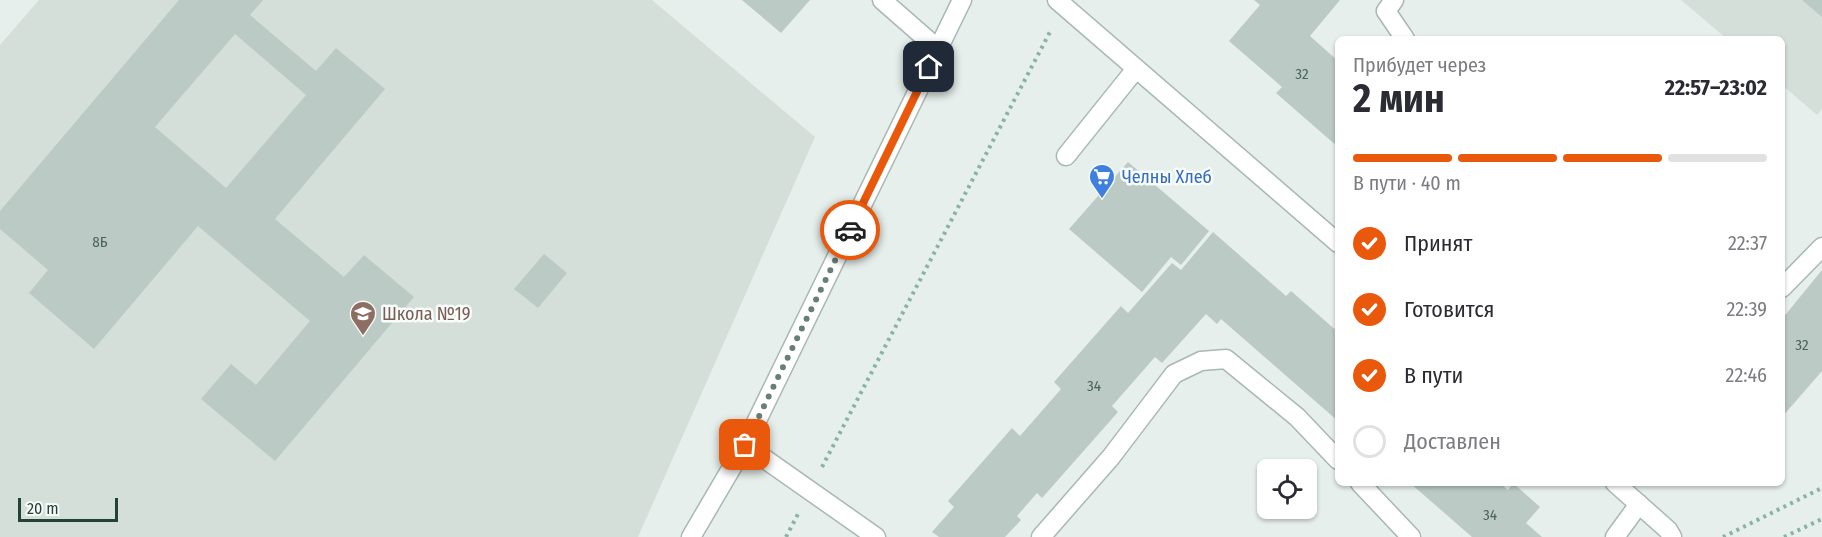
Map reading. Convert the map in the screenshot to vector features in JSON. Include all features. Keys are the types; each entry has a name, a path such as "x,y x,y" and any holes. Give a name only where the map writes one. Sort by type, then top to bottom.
{"street":[{"path":"882,0 938,49"},
{"path":"691,537 745,445 962,0"},
{"path":"1394,0 1386,11 1403,36"},
{"path":"1060,3 1335,240"},
{"path":"1066,156 1135,70"},
{"path":"1785,285 1822,247"},
{"path":"1041,537 1111,457 1174,374 1200,361 1226,360 1297,417 1335,457"},
{"path":"745,445 876,537"},
{"path":"1363,486 1410,537"},
{"path":"1618,486 1668,530 1672,537"},
{"path":"1615,537 1639,504"}],"path":[{"path":"786,537 1060,3"},
{"path":"1723,537 1822,488"},
{"path":"1784,537 1822,519"}],"shaded area":[{"name":"Школа №19","path":"39,0 652,0 815,137 638,537 0,537 0,45"},
{"path":"1681,0 1822,0 1822,109 1817,115 1785,88 1785,36 1723,36"}],"building":[{"path":"179,0 263,0 250,15 316,71 336,48 385,89 275,219 344,277 364,255 414,297 275,461 201,399 231,364 256,385 310,321 198,226 94,349 29,293 48,270 0,229 0,211","holes":["235,34 306,95 226,188 155,127"]},
{"path":"742,0 810,0 781,33"},
{"path":"1254,0 1340,0 1310,36 1335,58 1335,144 1276,93 1282,87 1229,41 1260,5"},
{"path":"1802,0 1822,0 1822,17"},
{"path":"1128,162 1209,231 1181,265 1171,257 1142,292 1069,229"},
{"path":"1213,232 1286,296 1291,291 1335,329 1335,418 1221,319 1217,324 1206,314 1162,363 1155,357 1112,406 1118,412 1042,498 1037,493 1017,516 1021,520 1005,537 939,537 932,532 954,507 948,501 1012,428 1020,436 1061,389 1054,382 1121,306 1128,313 1172,263 1181,270"},
{"path":"544,254 567,273 538,308 514,289"},
{"path":"1822,270 1822,371 1785,414 1785,315"},
{"path":"1413,486 1503,486 1508,490 1511,486 1516,486 1540,507 1526,523 1542,537 1472,537"}],"way so far":[{"path":"745,445 850,230"}],"place":[{"name":"Челны Хлеб","path":"1102,200"},
{"name":"Школа №19","path":"363,337"}],"route":[{"path":"850,230 929,67"}]}
